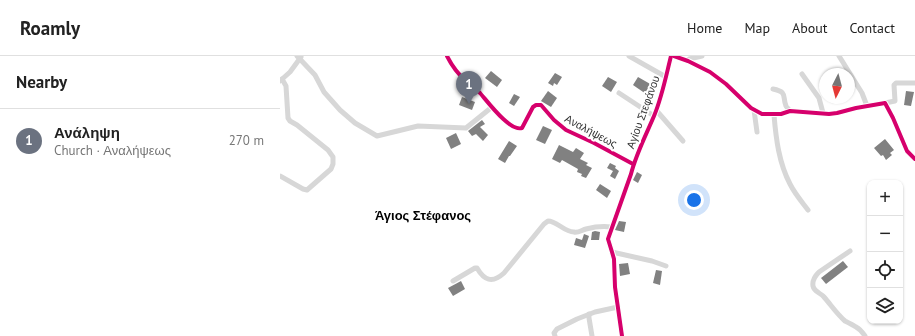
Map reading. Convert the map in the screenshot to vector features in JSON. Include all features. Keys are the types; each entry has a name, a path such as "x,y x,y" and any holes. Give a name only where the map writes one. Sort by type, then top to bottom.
{"street":[{"name":"Αναλήψεως","path":"447,56 450,63 479,92 492,108 516,128 522,128 533,107 536,105 541,105 554,120 566,130 634,164"},
{"path":"629,56 666,77"},
{"name":"Αγίου Στεφάνου","path":"622,336 615,287 614,259 608,239 634,164 654,116 671,56"},
{"path":"674,56 700,66 719,78 754,110 762,114 774,115 790,111 837,113 895,101 894,85 896,83 915,83"},
{"path":"688,61 689,59 702,56"},
{"path":"839,56 862,93 867,106"},
{"path":"280,176 303,190 307,190 331,169 333,164 333,157 328,150 288,118 286,86 281,80 290,72 299,57 315,75 324,92 340,110 355,123 377,136 418,126 466,128 492,108"},
{"path":"802,74 819,98 824,113"},
{"path":"773,89 778,90 784,96 786,106 790,111"},
{"path":"619,93 654,116"},
{"path":"884,103 893,118 907,151 915,158"},
{"path":"656,110 683,141"},
{"path":"754,110 757,132"},
{"path":"774,115 777,142 787,178 792,188 808,210"},
{"path":"454,281 475,268 477,268 486,279 496,279 504,273 548,221 552,221 572,232 603,226 611,227"},
{"path":"850,251 819,272 813,280 813,286 814,289 824,297 846,321 858,328 865,336"},
{"path":"612,252 652,261 666,266"},
{"path":"555,336 554,333 556,329 576,319 595,312 618,307"},
{"path":"589,314 592,336"}],"building":[{"path":"491,71 502,80 497,87 485,78"},
{"path":"555,73 562,77 557,85 554,83 553,86 548,83"},
{"path":"608,77 617,82 611,92 602,86"},
{"path":"638,77 652,85 646,94 633,85"},
{"path":"548,91 557,98 551,107 541,101"},
{"path":"906,91 914,92 911,106 904,105"},
{"path":"514,94 520,97 514,106 509,103"},
{"path":"462,97 475,102 472,110 459,105"},
{"path":"482,120 485,124 480,127 488,135 483,141 476,134 472,136 468,131"},
{"path":"543,126 552,130 545,144 536,140"},
{"path":"456,133 461,144 451,149 446,138"},
{"path":"885,139 894,150 890,153 892,155 886,160 883,155 881,156 874,148"},
{"path":"509,141 517,146 505,163 498,159"},
{"path":"559,145 573,152 576,148 584,153 580,159 588,163 586,165 592,168 586,178 577,172 578,169 562,160 560,163 552,159"},
{"path":"610,163 616,166 615,168 619,171 615,179 610,176 613,171 607,168"},
{"path":"637,172 642,175 638,183 633,180"},
{"path":"600,184 611,191 607,198 596,190"},
{"path":"619,221 626,222 624,232 615,230"},
{"path":"592,232 600,232 599,240 591,240"},
{"path":"584,234 589,236 585,248 574,245 576,238 582,240"},
{"path":"843,261 848,267 826,284 821,278"},
{"path":"628,263 630,274 620,276 619,264"},
{"path":"656,270 662,271 660,285 653,283"},
{"path":"461,281 465,289 453,296 448,288"}],"cycle path":[{"path":"447,56 460,76 480,93 506,121 517,128 522,128 533,107 536,105 541,105 554,120 566,130 633,164"},
{"path":"622,336 615,287 614,259 608,239 641,145 657,109 671,56"},
{"path":"674,56 710,72 726,84 751,108 762,114 781,114 790,111 829,114 885,103 907,151 915,159"}],"place":[{"name":"Ανάληψη","path":"469,104"}],"district":[{"name":"Άγιος Στέφανος","path":"423,215"}]}
